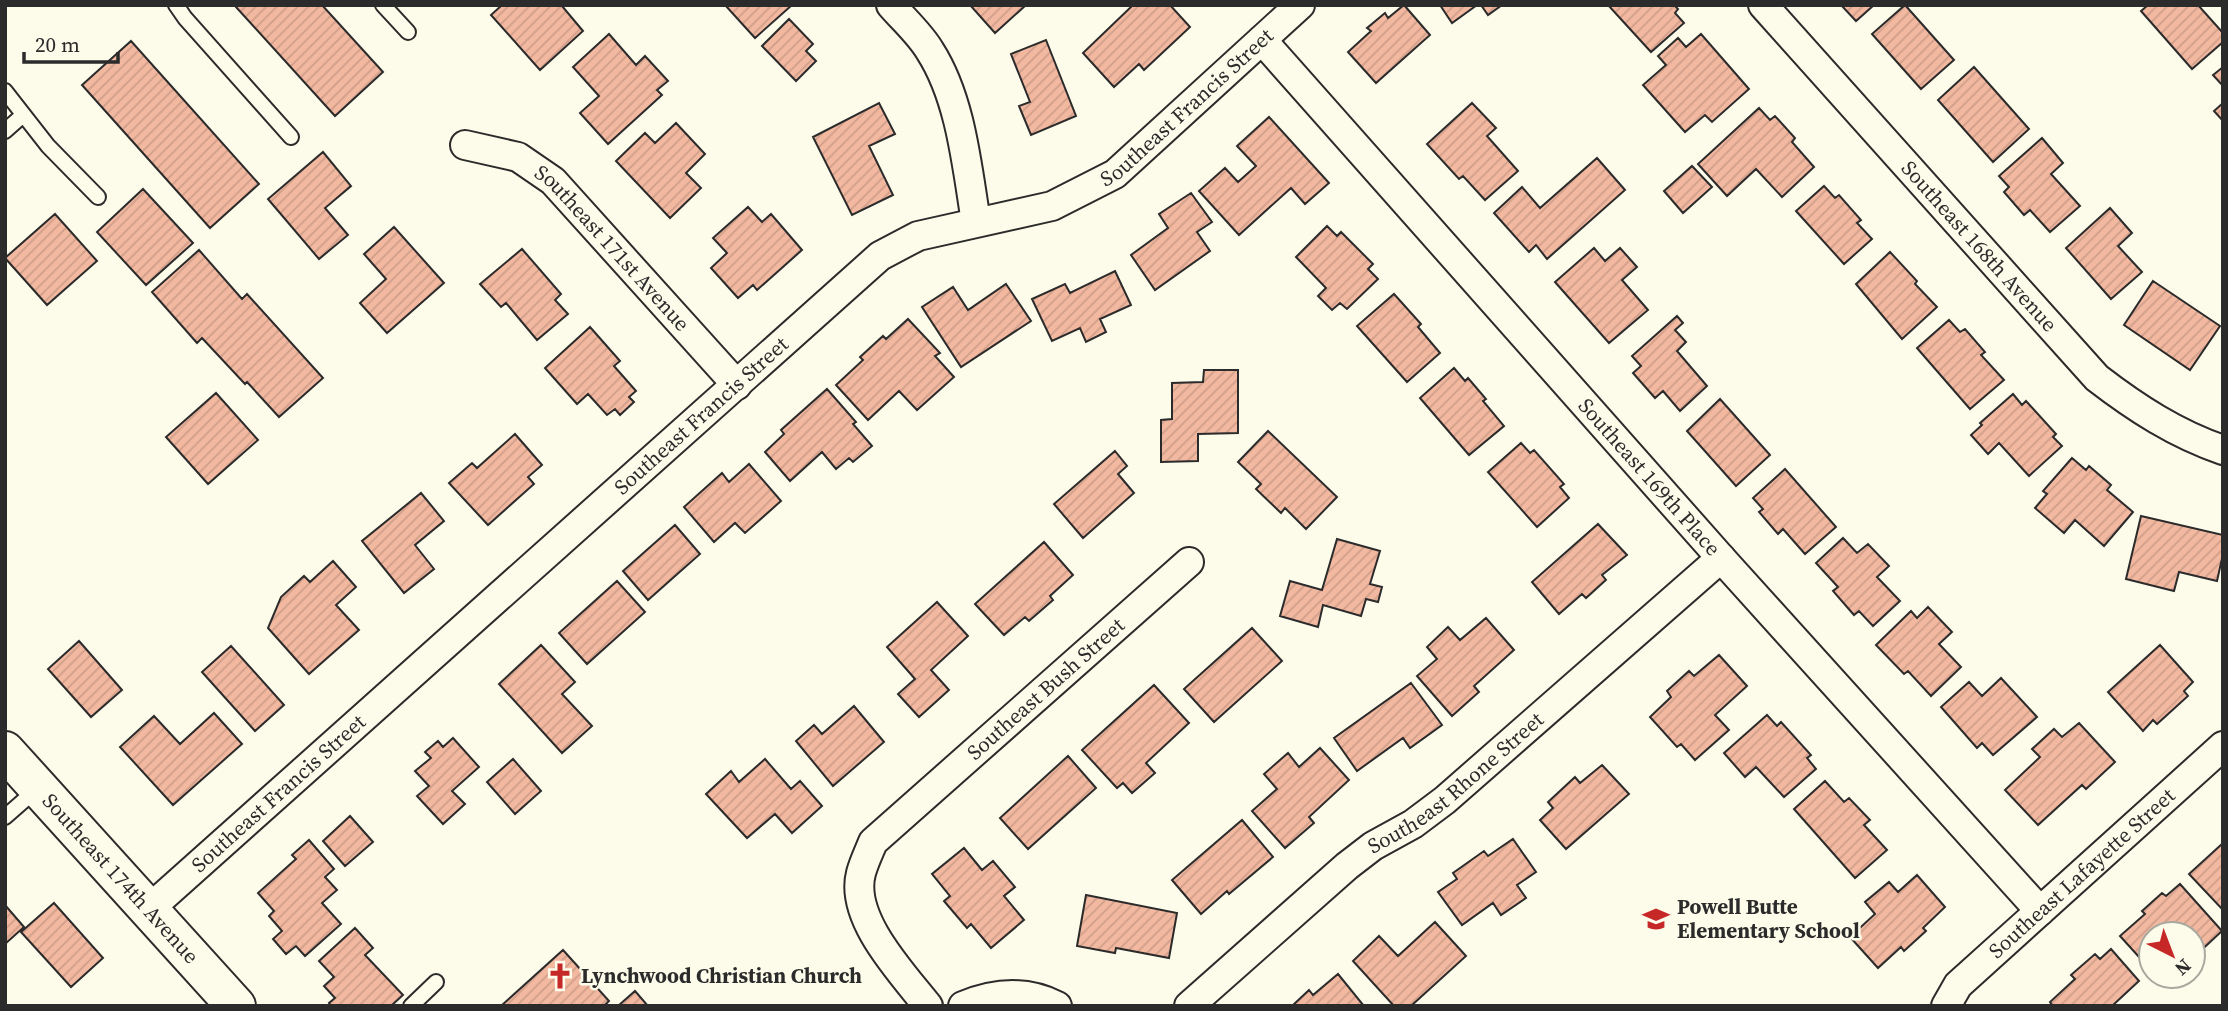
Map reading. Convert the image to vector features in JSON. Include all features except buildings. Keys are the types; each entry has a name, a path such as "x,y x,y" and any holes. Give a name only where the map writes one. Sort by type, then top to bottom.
{"street":[{"path":"891,5 930,51 953,100 966,157 976,222"},
{"name":"Southeast Francis Street","path":"148,910 880,256 918,236 1052,206 1115,174 1300,5"},
{"name":"Southeast 168th Avenue","path":"1763,5 2097,378 2135,407 2178,431 2223,450"},
{"name":"Southeast 169th Place","path":"1262,40 1721,558 2040,911"},
{"name":"Southeast 171st Avenue","path":"465,145 518,157 553,181 737,385"},
{"name":"Southeast Rhone Street","path":"1189,1006 1348,866 1373,846 1413,824 1445,800 1721,558"},
{"name":"Southeast Bush Street","path":"928,1006 878,943 862,911 860,875 873,842 1189,562"},
{"name":"Southeast Lafayette Street","path":"1946,1006 1958,985 2223,746"},
{"name":"Southeast 174th Avenue","path":"5,751 236,1006"},
{"path":"962,1006 1003,994 1025,995 1057,1006"}],"lane":[{"path":"176,5 291,137"},
{"path":"383,5 408,32"},
{"path":"5,91 48,146 98,197"},
{"path":"5,131 23,115"},
{"path":"5,817 38,788"},
{"path":"411,1006 436,982"}],"place":[{"name":"Powell Butte Elementary School","path":"1656,919"},
{"name":"Lynchwood Christian Church","path":"560,976"}]}
